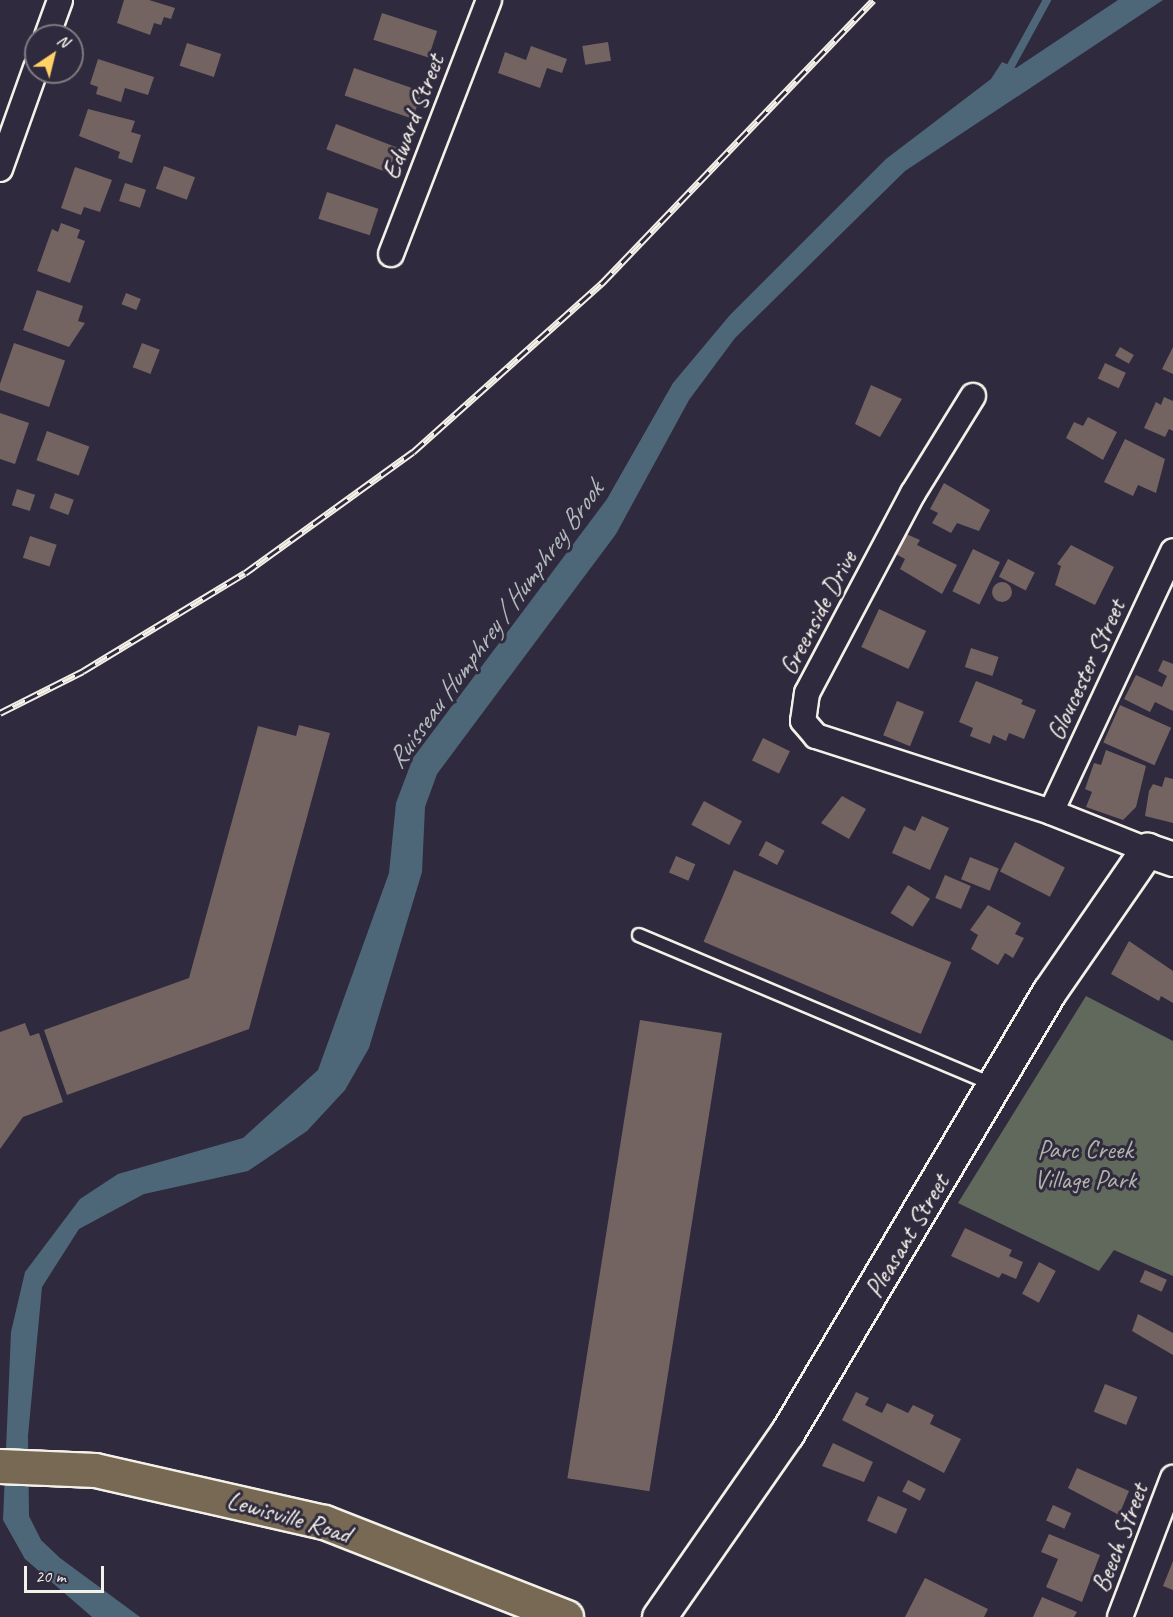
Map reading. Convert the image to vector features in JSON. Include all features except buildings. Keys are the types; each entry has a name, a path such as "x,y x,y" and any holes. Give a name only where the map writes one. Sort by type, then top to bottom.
{"main road":[{"name":"Lewisville Road","path":"0,1466 95,1470 324,1522 566,1617"}],"street":[{"path":"51,24 60,0"},
{"name":"Edward Street","path":"391,254 489,0"},
{"path":"0,169 30,84"},
{"name":"Greenside Drive","path":"973,396 913,494 807,693 803,721 816,736 1051,812"},
{"name":"Gloucester Street","path":"1051,812 1173,551"},
{"name":"Pleasant Street","path":"659,1617 787,1433 1049,992 1160,855 1051,812"},
{"name":"Beech Street","path":"1120,1617 1173,1478"}],"lane":[{"path":"639,935 995,1086"}],"green space":[{"name":"Parc Creek Village Park","path":"1086,996 1173,1041 1173,1276 1114,1250 1099,1271 958,1203"}],"water":[{"path":"1118,0 1163,0 905,171 735,338 689,400 616,534 437,774 425,807 422,872 369,1048 345,1090 307,1131 248,1171 144,1194 79,1229 42,1287 28,1436 29,1516 41,1540 60,1558 140,1617 92,1617 25,1559 3,1520 11,1332 25,1272 80,1199 118,1174 243,1138 318,1070 389,873 396,803 413,758 607,499 673,383 730,315 886,159 991,79 1002,62 1016,68"}],"waterway":[{"path":"1007,73 1047,0"}],"railway":[{"path":"0,713 83,671 245,573 413,452 602,283 873,0"}],"water label":[{"name":"Ruisseau Humphrey / Humphrey Brook","path":"495,625"}]}
